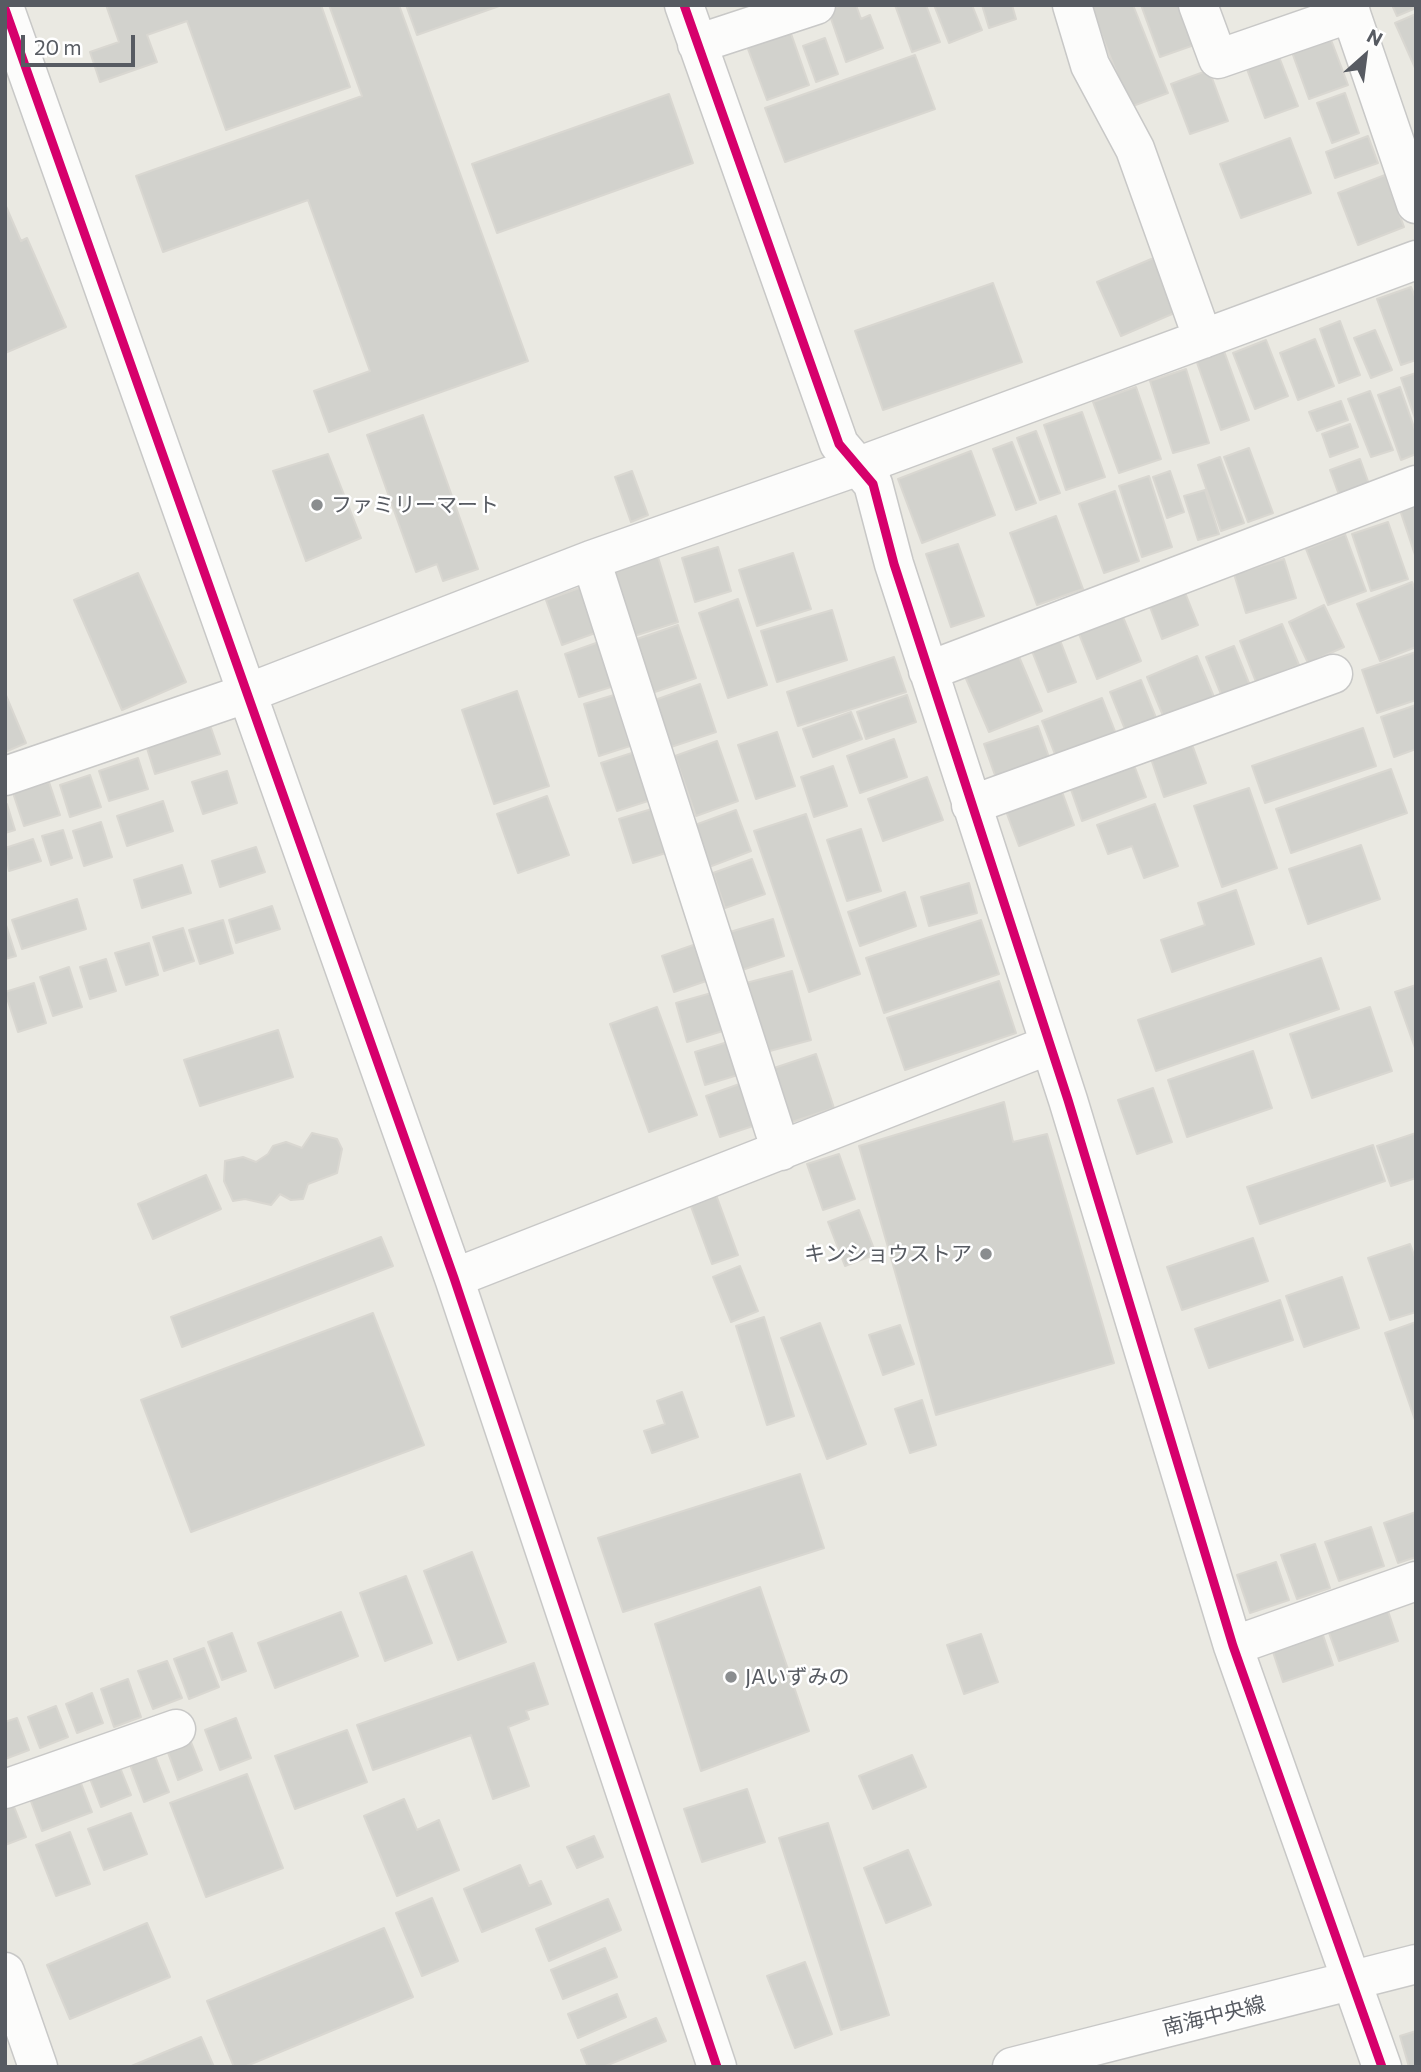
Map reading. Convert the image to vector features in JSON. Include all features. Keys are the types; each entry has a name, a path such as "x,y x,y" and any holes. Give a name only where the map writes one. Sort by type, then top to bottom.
{"street":[{"path":"684,5 839,444 873,484 928,671 1068,1100 1233,1646 1382,2067"},
{"path":"697,44 816,5"},
{"path":"1072,5 1090,65 1135,149 1203,339"},
{"path":"1198,5 1218,58 1349,9 1416,204"},
{"path":"5,9 454,1278 718,2067"},
{"path":"5,776 246,694 591,560 859,466 1416,260"},
{"path":"928,671 1416,485"},
{"path":"591,560 781,1151"},
{"path":"971,805 1333,674"},
{"path":"454,1278 1049,1045"},
{"path":"1233,1646 1416,1581"},
{"path":"5,1789 176,1729"},
{"name":"南海中央線","path":"1012,2067 1416,1964"},
{"path":"5,1972 38,2067"}],"building":[{"path":"106,5 321,5 350,87 226,130 187,21 147,35 157,62 100,82 90,52 119,42"},
{"path":"329,5 399,5 528,361 329,432 314,391 370,371 308,200 163,252 136,176 362,96"},
{"path":"406,5 502,5 417,35"},
{"path":"842,5 856,5 861,19 870,15 883,48 846,62 828,10"},
{"path":"895,5 926,5 940,42 912,52"},
{"path":"934,5 972,5 982,30 949,43"},
{"path":"982,5 1012,5 1016,19 989,28"},
{"path":"1090,5 1133,5 1168,93 1130,107"},
{"path":"1141,5 1182,5 1197,44 1160,57"},
{"path":"1392,5 1416,5 1416,8 1397,16"},
{"path":"1416,14 1416,70 1395,23"},
{"path":"788,25 809,85 767,100 745,41"},
{"path":"1327,29 1348,85 1309,99 1289,44"},
{"path":"825,38 838,74 816,82 803,46"},
{"path":"1276,49 1298,106 1265,118 1244,61"},
{"path":"915,55 935,109 785,162 765,108"},
{"path":"1209,70 1228,121 1190,134 1171,84"},
{"path":"1345,93 1359,133 1332,143 1317,103"},
{"path":"669,94 693,163 497,233 472,164"},
{"path":"1368,136 1378,163 1335,178 1326,152"},
{"path":"1290,138 1311,193 1241,218 1220,164"},
{"path":"1385,175 1404,227 1358,245 1338,193"},
{"path":"5,204 21,241 27,238 66,327 5,353"},
{"path":"1156,257 1179,311 1121,336 1097,282"},
{"path":"993,283 1022,362 883,410 855,331"},
{"path":"1411,287 1416,299 1416,360 1401,365 1377,299"},
{"path":"1340,321 1360,375 1339,383 1320,329"},
{"path":"1375,330 1392,370 1371,378 1354,338"},
{"path":"1315,339 1334,386 1298,400 1280,353"},
{"path":"1266,340 1288,396 1255,409 1233,353"},
{"path":"1224,351 1249,420 1221,430 1196,360"},
{"path":"1186,369 1209,443 1173,453 1150,381"},
{"path":"1416,373 1416,421 1401,378"},
{"path":"1136,387 1161,459 1119,473 1093,402"},
{"path":"1400,387 1416,433 1416,454 1401,460 1378,395"},
{"path":"1370,391 1393,450 1371,457 1348,399"},
{"path":"1341,401 1348,420 1317,431 1309,412"},
{"path":"1082,412 1105,477 1066,490 1044,425"},
{"path":"423,415 478,569 443,581 437,564 416,572 367,435"},
{"path":"1350,424 1358,447 1330,457 1322,434"},
{"path":"1036,431 1060,493 1040,500 1017,438"},
{"path":"1012,442 1036,503 1016,510 993,449"},
{"path":"1249,448 1273,513 1248,522 1224,457"},
{"path":"971,451 995,515 922,543 898,479"},
{"name":"ファミリーマート","path":"328,454 361,538 306,561 273,471"},
{"path":"1220,457 1244,523 1221,531 1198,465"},
{"path":"1360,459 1369,484 1339,495 1330,470"},
{"path":"632,471 648,515 631,522 615,477"},
{"path":"1170,471 1184,512 1167,518 1153,477"},
{"path":"1149,476 1172,547 1142,557 1119,486"},
{"path":"1205,490 1219,534 1198,540 1184,496"},
{"path":"1115,491 1139,561 1104,573 1079,504"},
{"path":"1416,495 1416,558 1397,501"},
{"path":"1056,516 1083,589 1037,605 1010,533"},
{"path":"1388,522 1408,579 1371,591 1352,534"},
{"path":"1345,534 1366,591 1328,605 1306,549"},
{"path":"958,544 984,616 951,627 926,554"},
{"path":"718,547 731,591 695,602 682,558"},
{"path":"793,553 811,609 757,626 739,570"},
{"path":"658,557 678,622 631,637 611,572"},
{"path":"1284,559 1296,598 1246,613 1234,574"},
{"path":"138,573 186,682 122,710 74,600"},
{"path":"1412,582 1416,591 1416,647 1380,661 1357,604"},
{"path":"1182,585 1198,625 1162,639 1147,599"},
{"path":"582,587 598,632 562,645 546,600"},
{"path":"738,599 767,685 728,698 699,613"},
{"path":"1324,605 1344,647 1308,663 1289,622"},
{"path":"832,610 847,660 777,682 761,631"},
{"path":"1123,617 1141,661 1097,679 1079,634"},
{"path":"1282,624 1299,665 1256,682 1240,641"},
{"path":"678,625 696,678 652,693 634,640"},
{"path":"1058,635 1076,682 1048,692 1030,646"},
{"path":"599,642 614,686 579,697 565,654"},
{"path":"1234,646 1251,688 1223,699 1206,657"},
{"path":"1017,652 1042,711 989,732 964,674"},
{"path":"1416,652 1416,700 1377,713 1362,670"},
{"path":"1197,656 1214,697 1164,718 1147,677"},
{"path":"894,657 906,692 798,726 787,692"},
{"path":"1141,680 1157,720 1126,732 1110,692"},
{"path":"700,684 716,732 671,747 655,700"},
{"path":"517,691 549,786 494,804 462,710"},
{"path":"5,693 26,743 5,752"},
{"path":"614,695 630,746 599,756 584,704"},
{"path":"907,695 916,722 866,739 857,712"},
{"path":"1102,698 1118,739 1058,762 1042,721"},
{"path":"1416,705 1416,749 1394,757 1381,717"},
{"path":"851,712 862,739 813,757 803,729"},
{"path":"210,725 220,754 155,774 146,745"},
{"path":"1038,726 1051,763 997,781 984,744"},
{"path":"1363,728 1376,766 1265,803 1252,766"},
{"path":"777,732 795,786 756,799 738,745"},
{"path":"1189,736 1206,783 1164,797 1148,750"},
{"path":"894,739 907,777 860,793 847,756"},
{"path":"717,741 738,801 696,816 675,756"},
{"path":"635,752 651,800 617,811 601,763"},
{"path":"1131,757 1146,797 1082,821 1068,781"},
{"path":"138,758 148,789 109,801 99,771"},
{"path":"833,766 847,806 814,817 801,777"},
{"path":"1391,769 1407,813 1291,853 1276,809"},
{"path":"227,771 237,803 203,814 192,782"},
{"path":"90,775 101,807 70,817 60,785"},
{"path":"927,777 943,820 883,841 868,799"},
{"path":"49,782 60,815 24,826 13,793"},
{"path":"1060,786 1074,825 1019,846 1004,806"},
{"path":"1249,788 1277,868 1222,887 1194,806"},
{"path":"547,796 569,855 518,873 497,814"},
{"path":"163,801 173,831 127,846 117,816"},
{"path":"7,804 15,830 5,833 5,805"},
{"path":"1155,804 1178,866 1144,878 1132,846 1108,854 1097,825"},
{"path":"655,808 669,852 633,863 619,819"},
{"path":"736,810 751,851 709,867 695,825"},
{"path":"806,814 860,974 809,992 754,831"},
{"path":"101,822 112,857 84,866 73,831"},
{"path":"861,829 881,891 847,901 827,840"},
{"path":"63,830 72,858 51,865 42,836"},
{"path":"33,839 41,861 9,871 5,848"},
{"path":"1361,845 1380,899 1308,924 1289,869"},
{"path":"256,847 265,872 220,887 212,861"},
{"path":"752,859 765,894 725,908 713,873"},
{"path":"182,865 191,893 142,908 134,880"},
{"path":"969,883 977,913 929,926 921,897"},
{"path":"1236,890 1254,944 1172,972 1161,940 1205,925 1198,903"},
{"path":"905,892 916,926 860,946 848,912"},
{"path":"77,899 86,929 22,949 12,920"},
{"path":"272,906 280,929 236,943 229,920"},
{"path":"773,919 784,956 742,970 730,932"},
{"path":"223,920 233,953 200,964 189,930"},
{"path":"981,920 999,974 884,1013 866,958"},
{"path":"5,922 16,956 5,959"},
{"path":"183,928 194,961 164,971 153,937"},
{"path":"149,943 158,975 126,985 115,953"},
{"path":"699,943 712,979 674,992 662,956"},
{"path":"1321,958 1339,1009 1156,1071 1138,1020"},
{"path":"106,959 116,991 90,999 80,967"},
{"path":"69,967 82,1007 53,1016 40,977"},
{"path":"792,971 811,1040 766,1052 746,983"},
{"path":"999,981 1016,1033 905,1070 887,1018"},
{"path":"34,983 46,1023 18,1032 5,992"},
{"path":"1416,985 1416,1048 1415,1048 1395,992"},
{"path":"715,992 726,1030 687,1042 676,1003"},
{"path":"657,1007 697,1115 649,1132 610,1024"},
{"path":"1370,1007 1392,1071 1312,1098 1290,1034"},
{"path":"278,1030 293,1077 200,1106 184,1060"},
{"path":"731,1041 741,1074 705,1085 695,1052"},
{"path":"1253,1051 1272,1108 1187,1137 1168,1080"},
{"path":"816,1054 834,1108 786,1124 768,1070"},
{"path":"745,1082 759,1124 720,1137 706,1096"},
{"path":"1153,1088 1172,1142 1137,1154 1118,1100"},
{"name":"キンショウストア","path":"1004,1102 1013,1142 1047,1134 1114,1363 936,1415 859,1146"},
{"path":"312,1133 337,1139 342,1149 337,1173 308,1184 303,1199 291,1200 280,1194 271,1205 245,1199 233,1201 224,1181 225,1161 243,1157 256,1162 268,1154 273,1146 286,1142 302,1148"},
{"path":"1416,1133 1416,1178 1391,1186 1377,1146"},
{"path":"1373,1145 1385,1181 1260,1224 1247,1187"},
{"path":"839,1154 855,1199 823,1210 807,1164"},
{"path":"206,1175 221,1209 153,1239 138,1204"},
{"path":"715,1192 738,1255 712,1264 689,1201"},
{"path":"859,1210 876,1254 845,1266 828,1222"},
{"path":"381,1237 393,1266 182,1347 171,1317"},
{"path":"1253,1238 1268,1281 1182,1310 1167,1267"},
{"path":"1410,1244 1416,1260 1416,1312 1390,1320 1368,1258"},
{"path":"740,1266 758,1311 731,1322 713,1277"},
{"path":"1342,1277 1359,1328 1304,1347 1286,1296"},
{"path":"1280,1300 1293,1340 1209,1368 1195,1329"},
{"path":"373,1313 424,1445 191,1532 141,1400"},
{"path":"764,1317 794,1416 767,1425 736,1326"},
{"path":"1416,1322 1416,1423 1385,1333"},
{"path":"820,1323 866,1444 827,1459 781,1338"},
{"path":"900,1325 914,1364 883,1375 869,1335"},
{"path":"682,1392 698,1437 652,1453 644,1431 665,1424 657,1401"},
{"path":"922,1400 936,1445 910,1453 895,1409"},
{"path":"800,1474 824,1548 623,1612 598,1538"},
{"path":"1416,1512 1416,1557 1398,1563 1384,1523"},
{"path":"1371,1527 1384,1566 1339,1581 1325,1542"},
{"path":"1315,1544 1330,1588 1297,1599 1281,1555"},
{"path":"472,1552 506,1642 458,1660 424,1571"},
{"path":"1276,1562 1289,1600 1250,1613 1237,1575"},
{"path":"406,1576 432,1643 385,1661 360,1593"},
{"name":"JAいずみの","path":"760,1587 809,1731 701,1771 655,1624"},
{"path":"1383,1596 1398,1641 1339,1661 1323,1616"},
{"path":"341,1612 358,1656 275,1688 258,1643"},
{"path":"1318,1620 1333,1665 1283,1682 1268,1637"},
{"path":"232,1633 246,1671 222,1680 208,1642"},
{"path":"981,1634 998,1682 964,1694 947,1645"},
{"path":"204,1648 219,1687 189,1699 174,1659"},
{"path":"167,1661 182,1698 153,1709 138,1671"},
{"path":"534,1663 548,1704 526,1711 529,1719 508,1727 529,1786 493,1799 471,1735 373,1770 357,1725"},
{"path":"128,1679 141,1717 114,1727 101,1689"},
{"path":"92,1693 103,1723 77,1733 66,1704"},
{"path":"56,1706 68,1737 40,1748 28,1717"},
{"path":"17,1718 29,1750 5,1759 5,1722"},
{"path":"236,1718 251,1758 220,1770 205,1730"},
{"path":"347,1730 367,1782 295,1809 275,1756"},
{"path":"191,1742 202,1770 178,1780 167,1750"},
{"path":"152,1748 169,1792 144,1802 127,1757"},
{"path":"912,1755 926,1787 873,1809 859,1776"},
{"path":"117,1760 131,1795 101,1807 87,1771"},
{"path":"247,1774 283,1868 206,1897 170,1803"},
{"path":"79,1778 92,1812 42,1831 29,1796"},
{"path":"747,1789 765,1842 702,1862 684,1809"},
{"path":"11,1799 26,1837 5,1845 5,1801"},
{"path":"404,1799 417,1830 439,1820 459,1870 397,1896 364,1816"},
{"path":"131,1813 147,1854 104,1870 88,1829"},
{"path":"828,1823 889,2015 841,2030 779,1838"},
{"path":"70,1832 90,1884 56,1896 36,1845"},
{"path":"594,1836 603,1857 577,1868 567,1847"},
{"path":"908,1850 931,1905 886,1923 864,1868"},
{"path":"520,1865 529,1886 541,1881 551,1904 482,1932 464,1889"},
{"path":"432,1898 458,1961 422,1976 396,1913"},
{"path":"608,1899 621,1930 549,1961 536,1929"},
{"path":"147,1923 170,1977 70,2019 47,1965"},
{"path":"384,1928 413,1997 244,2067 234,2067 207,2001"},
{"path":"605,1948 617,1977 563,1999 551,1970"},
{"path":"805,1962 832,2034 795,2048 767,1976"},
{"path":"617,1994 626,2017 578,2038 568,2014"},
{"path":"656,2018 666,2041 603,2067 588,2067 581,2050"},
{"path":"1416,2031 1416,2067 1409,2067 1400,2036"},
{"path":"201,2037 214,2067 129,2067"}],"cycle path":[{"path":"684,5 839,444 873,484 894,564 1068,1100 1233,1646 1382,2067"},
{"path":"5,9 454,1278 717,2067"}],"place":[{"name":"ファミリーマート","path":"317,505"},
{"name":"キンショウストア","path":"986,1254"},
{"name":"JAいずみの","path":"731,1677"}]}
